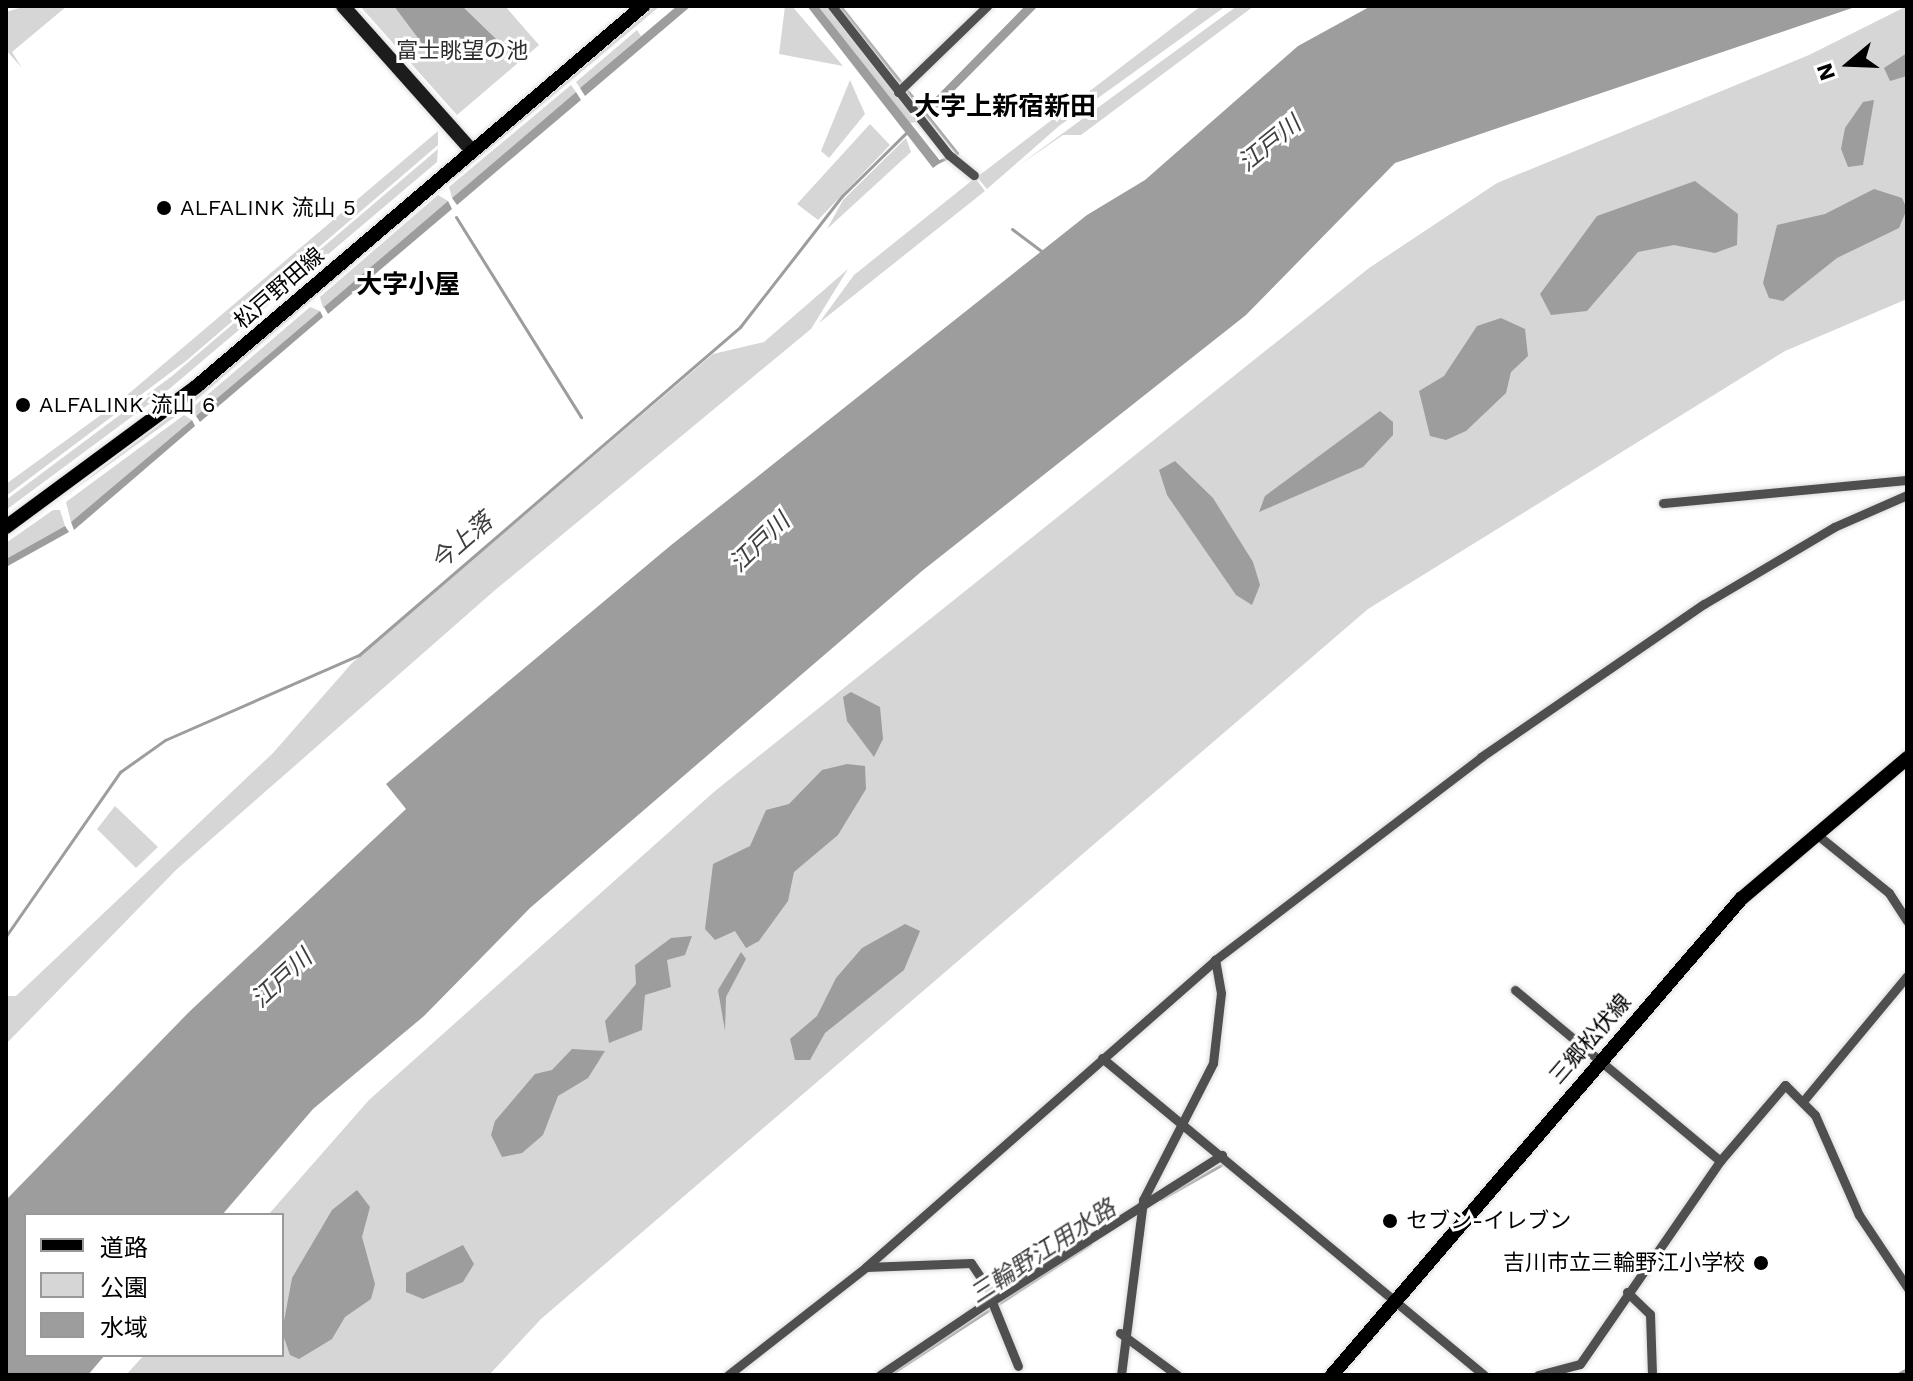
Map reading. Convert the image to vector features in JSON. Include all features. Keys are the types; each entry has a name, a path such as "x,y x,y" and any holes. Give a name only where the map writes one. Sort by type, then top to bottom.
{"main road":[{"name":"松戸野田線","path":"6,527 117,451 643,6"},
{"name":"三郷松伏線","path":"1332,1375 1741,899 1813,831 1907,758"}],"street":[{"path":"343,6 472,151"},
{"path":"832,6 903,89 951,157 974,175"},
{"path":"903,89 987,6"},
{"path":"1663,503 1907,480"},
{"path":"728,1375 866,1267 1215,960 1573,690 1834,527 1907,495"},
{"path":"1813,831 1889,893 1907,921"},
{"path":"1121,1375 1120,1333 1143,1200 1185,1126 1213,1063 1221,993 1215,960"},
{"path":"1804,1100 1907,976"},
{"path":"1515,990 1720,1161"},
{"path":"1102,1058 1484,1375"},
{"path":"1538,1375 1580,1364 1720,1161 1775,1088 1785,1085 1804,1100 1859,1215 1907,1287"},
{"path":"880,1375 1143,1200 1222,1155"},
{"path":"866,1267 971,1263 993,1300 1018,1366"},
{"path":"1627,1292 1650,1314 1652,1375"},
{"path":"1120,1333 1177,1375"}],"green space":[{"path":"26,6 67,6 12,52 22,68 6,50 6,12"},
{"name":"富士眺望の池","path":"360,6 505,6 539,45 457,115"},
{"path":"655,6 660,6 446,183"},
{"path":"785,6 792,6 843,66 779,54"},
{"path":"818,6 830,6 916,122 910,123"},
{"path":"1201,6 1226,6 1059,126 987,189 977,177"},
{"path":"1237,6 1254,6 1081,135 1063,135 1018,166"},
{"path":"1907,6 1907,299 1785,351 1368,609 541,1319 489,1375 126,1375 142,1357 284,1357 284,1213 270,1213 369,1100 715,791 1369,268 1497,183 1809,55"},
{"path":"637,30 641,36 580,88 576,82"},
{"path":"850,80 865,114 829,158 821,151"},
{"path":"571,85 576,92 452,198 449,187"},
{"path":"870,124 890,145 818,220 797,204"},
{"path":"438,131 438,145 186,361 6,496 6,484 120,401"},
{"path":"906,138 911,152 827,229 843,200"},
{"path":"438,149 437,162 168,390 6,510 6,500 172,376"},
{"path":"975,178 985,191 819,323 854,275"},
{"path":"437,191 187,408 64,497 176,412"},
{"path":"438,195 448,201 323,308 320,297"},
{"path":"848,269 811,329 494,591 176,870 6,1044 6,996 16,996 273,753 352,663 713,354 764,342"},
{"path":"310,307 320,311 196,416 192,408"},
{"path":"184,415 192,420 71,522 66,502"},
{"path":"53,510 60,510 65,526 6,559 6,543"},
{"path":"115,806 158,847 136,868 97,829"}],"water":[{"path":"394,6 462,6 496,39 495,48 473,61 433,58"},
{"path":"677,6 691,6 585,96 580,88"},
{"path":"807,6 818,6 941,162 933,168"},
{"path":"1025,6 1038,6 937,108 931,102"},
{"name":"江戸川","path":"1371,6 1858,6 1395,163 1246,315 922,571 530,908 424,1016 313,1109 224,1213 24,1213 24,1357 103,1357 88,1375 6,1375 6,1200 189,1012 406,809 386,784 670,546 1087,215 1145,180 1298,46"},
{"path":"1907,53 1907,76 1890,81 1884,68"},
{"path":"576,92 581,100 457,205 452,198"},
{"path":"1874,100 1863,165 1848,167 1841,149 1845,128 1863,102"},
{"path":"1695,181 1738,214 1737,245 1715,253 1674,245 1638,252 1587,311 1551,315 1540,294 1597,216"},
{"path":"1874,189 1902,198 1907,209 1899,228 1837,258 1783,301 1769,298 1763,283 1777,225 1825,214"},
{"path":"448,201 452,209 328,314 324,307"},
{"path":"320,311 323,317 200,422 196,416"},
{"path":"1501,318 1525,329 1528,356 1511,372 1506,393 1466,431 1446,440 1430,436 1419,391 1444,376 1477,326"},
{"path":"1380,411 1393,422 1393,435 1363,467 1259,512 1265,496"},
{"path":"192,420 195,426 74,530 71,522"},
{"path":"1175,461 1213,498 1253,562 1260,585 1252,605 1236,595 1167,495 1159,470"},
{"path":"65,526 69,532 6,567 6,559"},
{"path":"851,692 880,707 883,739 874,757 847,721 843,697"},
{"path":"847,764 865,766 866,789 838,835 794,872 788,901 759,941 746,948 735,931 715,940 705,929 713,864 750,846 766,810 789,804 822,770"},
{"path":"905,924 920,931 904,970 825,1033 810,1060 795,1060 790,1039 817,1016 836,978 862,948"},
{"path":"692,936 685,955 667,960 671,987 645,995 642,1030 609,1043 605,1021 636,984 635,965 671,938"},
{"path":"741,952 746,959 726,997 725,1031 718,990"},
{"path":"572,1049 605,1051 588,1078 558,1096 543,1135 522,1153 502,1157 491,1135 495,1121 535,1074 552,1070"},
{"path":"357,1190 370,1207 362,1237 375,1284 371,1299 345,1317 332,1339 299,1359 290,1355 284,1338 292,1278 332,1210"},
{"path":"463,1245 474,1264 463,1282 423,1299 406,1292 406,1273"}],"waterway":[{"path":"840,6 957,153 936,163"},
{"name":"今上落","path":"6,936 120,772 165,740 359,655 740,327 842,196 907,132"},
{"path":"456,217 581,417"},
{"path":"1012,229 1044,253"},
{"name":"三輪野江用水路","path":"1161,1199 1221,1165"},
{"name":"三輪野江用水路","path":"889,1375 1090,1244"},
{"path":"1896,1375 1907,1369"}],"place":[{"name":"ALFALINK 流山 5","path":"164,208"},
{"name":"ALFALINK 流山 6","path":"23,405"},
{"name":"セブン-イレブン","path":"1390,1221"},
{"name":"吉川市立三輪野江小学校","path":"1761,1263"}],"district":[{"name":"大字上新宿新田","path":"1005,107"},
{"name":"大字小屋","path":"408,285"}]}
